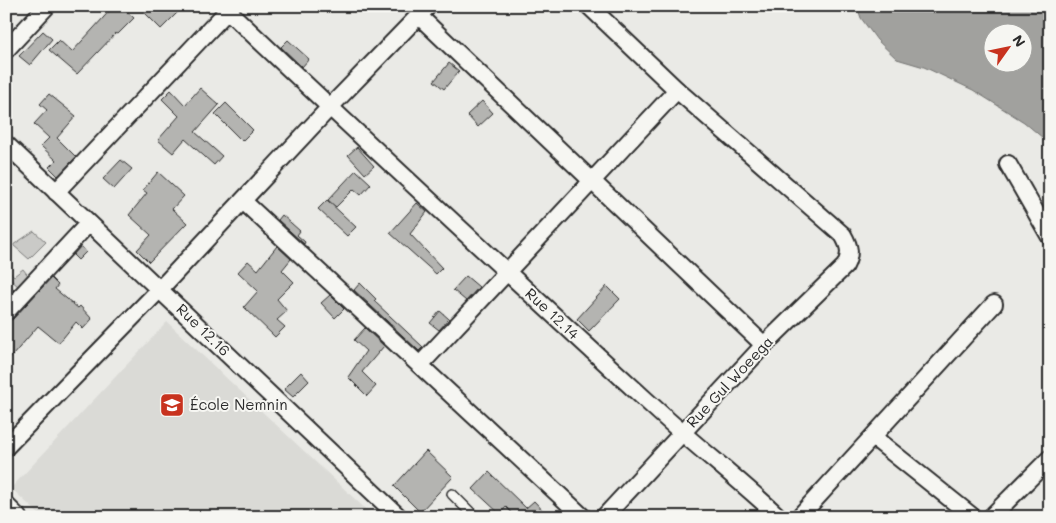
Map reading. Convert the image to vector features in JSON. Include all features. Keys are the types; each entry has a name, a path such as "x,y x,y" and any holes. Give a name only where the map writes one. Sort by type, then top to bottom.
{"street":[{"path":"6,50 47,6"},
{"path":"420,364 676,90 589,6"},
{"path":"56,192 228,8"},
{"name":"Rue 12.14","path":"228,8 506,272 682,433 721,464 778,517"},
{"path":"6,447 160,289 330,106 423,11 592,181 764,345"},
{"name":"Rue Gul Woeega","path":"604,517 764,345 845,266 850,257 849,246 844,235 676,90"},
{"name":"Rue 12.16","path":"6,144 398,517"},
{"path":"1008,164 1050,237"},
{"path":"243,201 583,517"},
{"path":"6,312 88,224"},
{"path":"800,517 994,304"},
{"path":"873,437 972,517"},
{"path":"991,517 1050,458"},
{"path":"6,505 18,517"}],"lane":[{"path":"452,494 475,517"}],"shaded area":[{"path":"857,6 1050,6 1050,144 1024,122 973,90 924,67 897,59 877,40 861,18"},
{"path":"34,231 46,242 29,259 13,245"},
{"path":"6,268 14,276 23,269 30,278 19,287 10,279 6,282"},
{"name":"École Nemnin","path":"167,322 374,517 42,517 11,488"}],"building":[{"path":"114,6 121,6 134,18 118,34 116,33 77,74 49,50 59,40 72,52"},
{"path":"152,6 184,6 161,29 145,13"},
{"path":"43,31 52,39 30,65 19,56"},
{"path":"288,40 309,59 302,67 281,47"},
{"path":"449,63 459,71 444,89 434,81"},
{"path":"200,88 219,105 195,132 222,156 214,165 185,139 173,153 158,140 179,116 162,99 171,90 185,105"},
{"path":"49,94 76,116 57,138 76,157 58,176 49,167 56,160 41,146 49,138 34,124 47,110 40,104"},
{"path":"482,101 493,113 478,127 467,115"},
{"path":"226,103 253,130 242,141 215,114"},
{"path":"357,147 374,166 365,174 348,155"},
{"path":"121,160 132,169 114,189 103,179"},
{"path":"356,170 371,184 361,195 354,189 336,207 328,200"},
{"path":"158,172 184,196 172,209 187,223 149,262 137,250 151,235 129,215 147,193 143,190"},
{"path":"327,200 356,227 347,236 318,209"},
{"path":"417,203 427,212 410,234 442,268 436,274 390,233"},
{"path":"282,215 300,231 297,235 305,242 304,244 278,220"},
{"path":"81,246 86,252 78,260 73,255"},
{"path":"277,246 291,259 282,270 294,282 277,299 287,311 277,320 285,327 275,337 244,307 258,291 238,272 248,261 258,270"},
{"path":"466,276 479,287 466,301 453,290"},
{"path":"51,278 58,285 55,289 78,308 80,306 92,319 83,329 76,322 59,343 38,326 6,363 6,322 13,319"},
{"path":"6,283 14,289 6,297"},
{"path":"360,283 376,299 374,301 423,347 419,351 354,290"},
{"path":"607,286 620,299 589,331 577,319"},
{"path":"330,295 344,309 335,318 321,303"},
{"path":"440,311 449,319 439,330 430,323"},
{"path":"365,328 384,346 362,372 376,386 367,396 348,377 366,351 354,340"},
{"path":"301,372 309,381 293,397 284,389"},
{"path":"426,451 453,477 420,512 394,486"},
{"path":"489,472 526,508 534,501 549,517 516,517 506,507 500,514 473,489"}],"place":[{"name":"École Nemnin","path":"172,405"}]}
